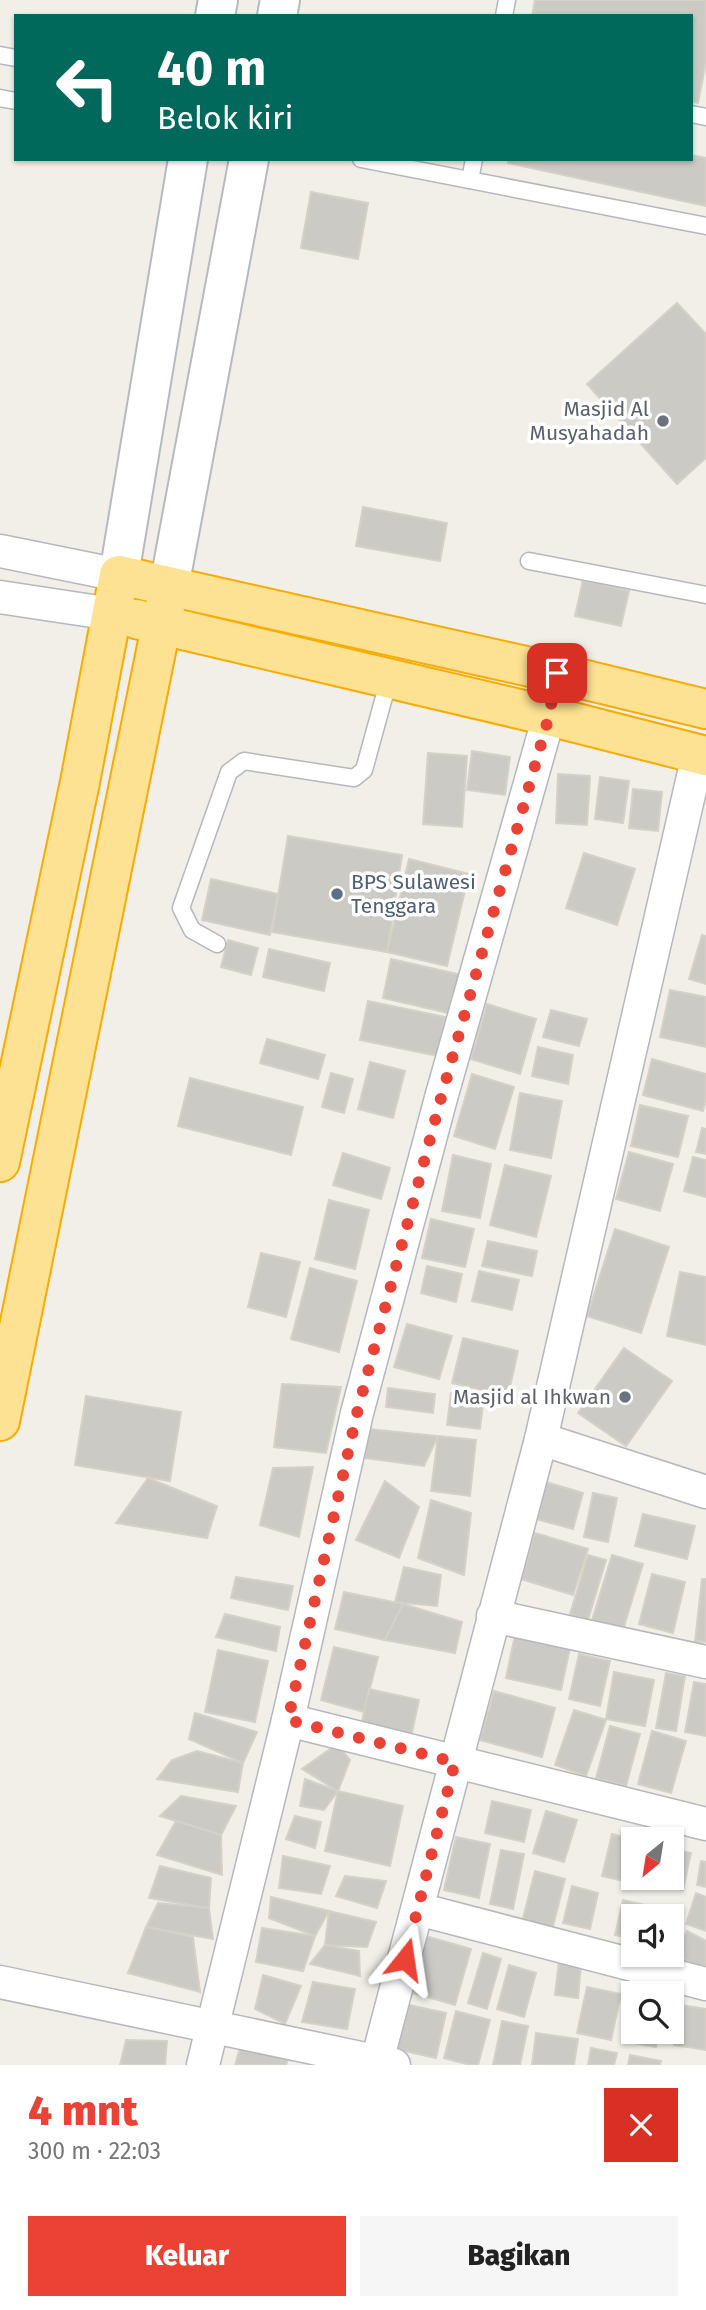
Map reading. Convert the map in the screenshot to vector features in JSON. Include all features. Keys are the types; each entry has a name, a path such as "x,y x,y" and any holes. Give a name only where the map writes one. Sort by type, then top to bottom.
{"highway":[{"path":"0,1162 80,782 119,575 706,709"},
{"path":"0,1420 169,587"},
{"path":"112,614 549,716 702,756"}],"street":[{"path":"0,551 119,575 188,161"},
{"path":"169,587 249,161"},
{"path":"0,597 112,614"},
{"path":"203,2065 288,1720 357,1413 438,1111 549,716 557,673"},
{"path":"0,1982 382,2063 455,1762 541,1438 702,756"},
{"path":"541,1438 706,1492"},
{"path":"493,1616 706,1662"},
{"path":"288,1720 706,1824"},
{"path":"418,1909 706,1984"}],"lane":[{"path":"371,161 706,226"},
{"path":"470,180 474,161"},
{"path":"529,561 706,594"},
{"path":"217,944 192,930 181,908 229,772 244,761 354,778 364,770 389,679"}],"building":[{"path":"535,0 706,0 706,62 698,103 693,102 693,14 532,14"},
{"path":"693,155 706,158 706,206 508,163 693,161"},
{"path":"311,192 368,203 358,259 301,248"},
{"name":"Masjid Al Musyahadah","path":"677,303 706,334 706,458 677,484 587,384"},
{"path":"363,507 447,523 440,561 356,546"},
{"path":"583,580 629,591 621,626 575,616"},
{"path":"472,751 510,757 505,795 467,790"},
{"path":"428,753 467,756 462,827 423,824"},
{"path":"558,774 590,776 587,825 556,823"},
{"path":"600,777 629,781 623,823 595,819"},
{"path":"633,789 662,792 658,831 629,828"},
{"name":"BPS Sulawesi Tenggara","path":"288,836 402,855 387,952 272,932"},
{"path":"584,853 635,869 617,925 566,908"},
{"path":"409,859 469,874 447,966 387,952"},
{"path":"211,879 278,894 270,935 202,920"},
{"path":"702,935 706,936 706,984 689,979"},
{"path":"228,940 258,948 251,975 221,967"},
{"path":"269,949 330,963 324,991 263,977"},
{"path":"391,959 462,975 453,1014 383,998"},
{"path":"670,990 706,997 706,1047 660,1037"},
{"path":"368,1001 445,1017 438,1056 360,1040"},
{"path":"487,1004 536,1019 520,1074 471,1059"},
{"path":"551,1010 587,1019 579,1046 543,1037"},
{"path":"267,1039 325,1055 318,1079 260,1063"},
{"path":"538,1047 573,1055 568,1084 532,1076"},
{"path":"652,1059 706,1074 703,1111 643,1095"},
{"path":"370,1062 405,1071 393,1118 358,1109"},
{"path":"331,1073 353,1079 344,1113 322,1107"},
{"path":"472,1074 514,1087 495,1149 454,1136"},
{"path":"190,1078 303,1107 291,1155 178,1126"},
{"path":"520,1093 562,1101 551,1158 510,1150"},
{"path":"640,1105 688,1116 678,1157 631,1146"},
{"path":"702,1128 706,1129 706,1154 696,1152"},
{"path":"629,1152 673,1164 660,1211 616,1199"},
{"path":"343,1153 390,1168 381,1199 333,1185"},
{"path":"453,1155 491,1164 480,1218 442,1211"},
{"path":"693,1157 706,1160 706,1197 684,1191"},
{"path":"505,1165 551,1176 536,1237 490,1225"},
{"path":"329,1200 369,1210 355,1269 315,1259"},
{"path":"431,1219 474,1229 465,1267 422,1258"},
{"path":"615,1229 669,1247 641,1333 587,1316"},
{"path":"488,1241 537,1251 532,1276 482,1266"},
{"path":"261,1253 300,1262 286,1317 248,1307"},
{"path":"427,1266 462,1274 456,1302 421,1293"},
{"path":"310,1268 357,1281 339,1352 291,1339"},
{"path":"479,1271 519,1280 512,1310 472,1301"},
{"path":"680,1272 706,1277 706,1345 667,1336"},
{"path":"407,1324 452,1336 439,1379 394,1367"},
{"path":"463,1338 518,1351 508,1396 452,1383"},
{"name":"Masjid al Ihkwan","path":"624,1348 672,1381 626,1446 578,1413"},
{"path":"282,1384 341,1387 326,1453 274,1447"},
{"path":"388,1388 435,1394 433,1413 386,1407"},
{"path":"451,1393 484,1397 480,1429 447,1425"},
{"path":"86,1396 181,1412 170,1481 75,1465"},
{"path":"368,1429 438,1436 424,1466 357,1457"},
{"path":"438,1436 476,1440 470,1496 431,1491"},
{"path":"313,1467 299,1537 260,1525 273,1468"},
{"path":"148,1478 217,1506 207,1538 116,1523"},
{"path":"385,1481 419,1507 399,1558 356,1540"},
{"path":"546,1482 583,1493 573,1529 536,1519"},
{"path":"593,1493 617,1498 608,1542 584,1537"},
{"path":"431,1500 471,1513 464,1575 418,1558"},
{"path":"643,1514 695,1526 687,1559 635,1546"},
{"path":"535,1533 588,1549 573,1595 521,1579"},
{"path":"588,1555 606,1560 588,1620 570,1614"},
{"path":"612,1555 643,1564 623,1630 592,1620"},
{"path":"404,1567 441,1575 437,1606 395,1602"},
{"path":"652,1574 685,1582 673,1633 639,1624"},
{"path":"236,1577 293,1586 288,1610 231,1598"},
{"path":"702,1579 706,1579 706,1642 695,1641"},
{"path":"344,1592 403,1604 385,1640 335,1629"},
{"path":"403,1604 462,1622 455,1653 385,1640"},
{"path":"225,1614 280,1627 276,1651 216,1637"},
{"path":"516,1630 571,1643 561,1690 506,1678"},
{"path":"334,1647 378,1657 364,1712 321,1700"},
{"path":"218,1650 268,1661 255,1722 205,1712"},
{"path":"579,1654 610,1661 600,1706 569,1699"},
{"path":"614,1672 654,1680 645,1726 606,1719"},
{"path":"666,1673 685,1676 676,1731 656,1728"},
{"path":"694,1682 706,1684 706,1736 685,1732"},
{"path":"369,1689 419,1700 411,1737 361,1726"},
{"path":"494,1691 555,1708 542,1757 480,1740"},
{"path":"574,1710 606,1720 586,1776 555,1765"},
{"path":"195,1713 257,1732 243,1763 189,1739"},
{"path":"610,1726 640,1734 626,1786 596,1778"},
{"path":"652,1731 686,1741 671,1793 638,1784"},
{"path":"337,1744 350,1760 338,1791 302,1769"},
{"path":"197,1751 243,1763 238,1792 157,1779 172,1760"},
{"path":"305,1779 338,1791 324,1810 300,1806"},
{"path":"338,1791 403,1806 390,1866 325,1851"},
{"path":"181,1796 236,1806 221,1835 160,1816"},
{"path":"492,1801 531,1810 524,1842 485,1833"},
{"path":"546,1811 577,1820 564,1862 533,1853"},
{"path":"295,1816 321,1822 315,1848 286,1839"},
{"path":"176,1821 221,1835 222,1875 157,1855"},
{"path":"612,1834 621,1836 621,1880 602,1876"},
{"path":"456,1837 490,1844 479,1898 444,1890"},
{"path":"501,1850 524,1854 513,1909 490,1904"},
{"path":"684,1852 691,1853 684,1885"},
{"path":"283,1856 330,1866 321,1894 279,1888"},
{"path":"701,1861 706,1862 706,1887 697,1885"},
{"path":"160,1866 211,1878 209,1908 149,1898"},
{"path":"535,1871 565,1879 551,1934 521,1926"},
{"path":"345,1876 386,1881 377,1908 336,1896"},
{"path":"572,1886 598,1893 590,1929 563,1923"},
{"path":"696,1893 706,1897 706,1931 686,1924"},
{"path":"271,1897 329,1911 315,1936 269,1918"},
{"path":"623,1900 640,1904 622,1904"},
{"path":"158,1903 209,1908 213,1939 146,1927"},
{"path":"621,1909 621,1936 615,1935"},
{"path":"329,1911 376,1922 367,1947 325,1945"},
{"path":"146,1927 193,1937 200,1992 128,1973"},
{"path":"262,1928 315,1936 303,1971 256,1962"},
{"path":"687,1931 706,1941 706,1971 684,1959 684,1936"},
{"path":"422,1935 471,1949 455,2005 406,1991"},
{"path":"325,1945 359,1951 360,1976 310,1964"},
{"path":"483,1953 501,1959 487,2009 468,2003"},
{"path":"559,1961 581,1964 578,1998 555,1995"},
{"path":"509,1965 536,1973 524,2017 497,2009"},
{"path":"263,1975 301,1986 285,2024 255,2009"},
{"path":"313,1982 355,1989 347,2029 302,2022"},
{"path":"587,1987 621,1994 611,2040 577,2033"},
{"path":"400,2003 446,2013 436,2058 391,2048"},
{"path":"684,2005 706,2009 706,2050 674,2045 684,2044"},
{"path":"456,2011 490,2020 478,2065 444,2058"},
{"path":"502,2021 528,2026 520,2065 493,2065"},
{"path":"536,2033 578,2039 574,2065 532,2065"},
{"path":"126,2040 167,2041 165,2065 120,2065"},
{"path":"241,2045 288,2059 286,2065 235,2065"},
{"path":"591,2048 617,2053 614,2065 588,2065"},
{"path":"630,2055 661,2061 660,2065 628,2065"}],"place":[{"name":"Masjid Al Musyahadah","path":"663,421"},
{"name":"BPS Sulawesi Tenggara","path":"337,894"},
{"name":"Masjid al Ihkwan","path":"625,1397"}],"route":[{"path":"405,1959 455,1762 288,1720 357,1413 441,1098 549,716 557,673"}]}
